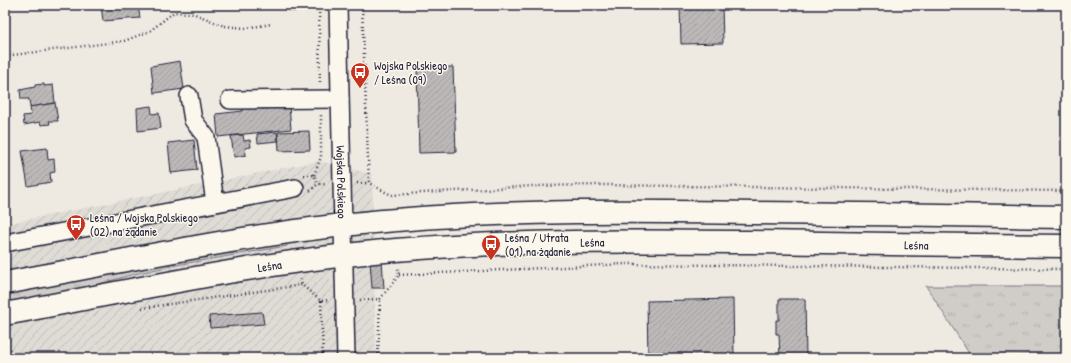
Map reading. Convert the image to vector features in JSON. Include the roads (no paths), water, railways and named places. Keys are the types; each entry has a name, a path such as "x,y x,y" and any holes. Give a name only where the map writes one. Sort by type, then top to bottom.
{"main road":[{"path":"5,283 228,242 343,226 490,214 585,211 1066,217"},
{"name":"Leśna","path":"5,314 215,274 344,255 489,244 583,240 1066,246"}],"street":[{"name":"Wojska Polskiego","path":"338,5 346,358"},
{"path":"189,96 192,120 206,137 215,203"},
{"path":"230,100 340,100"},
{"path":"5,243 295,188"}],"place":[{"name":"Wojska Polskiego / Leśna (09)","path":"360,89"},
{"name":"Leśna / Wojska Polskiego (02) na żądanie","path":"76,241"},
{"name":"Leśna / Utrata (01) na żądanie","path":"491,261"}]}
